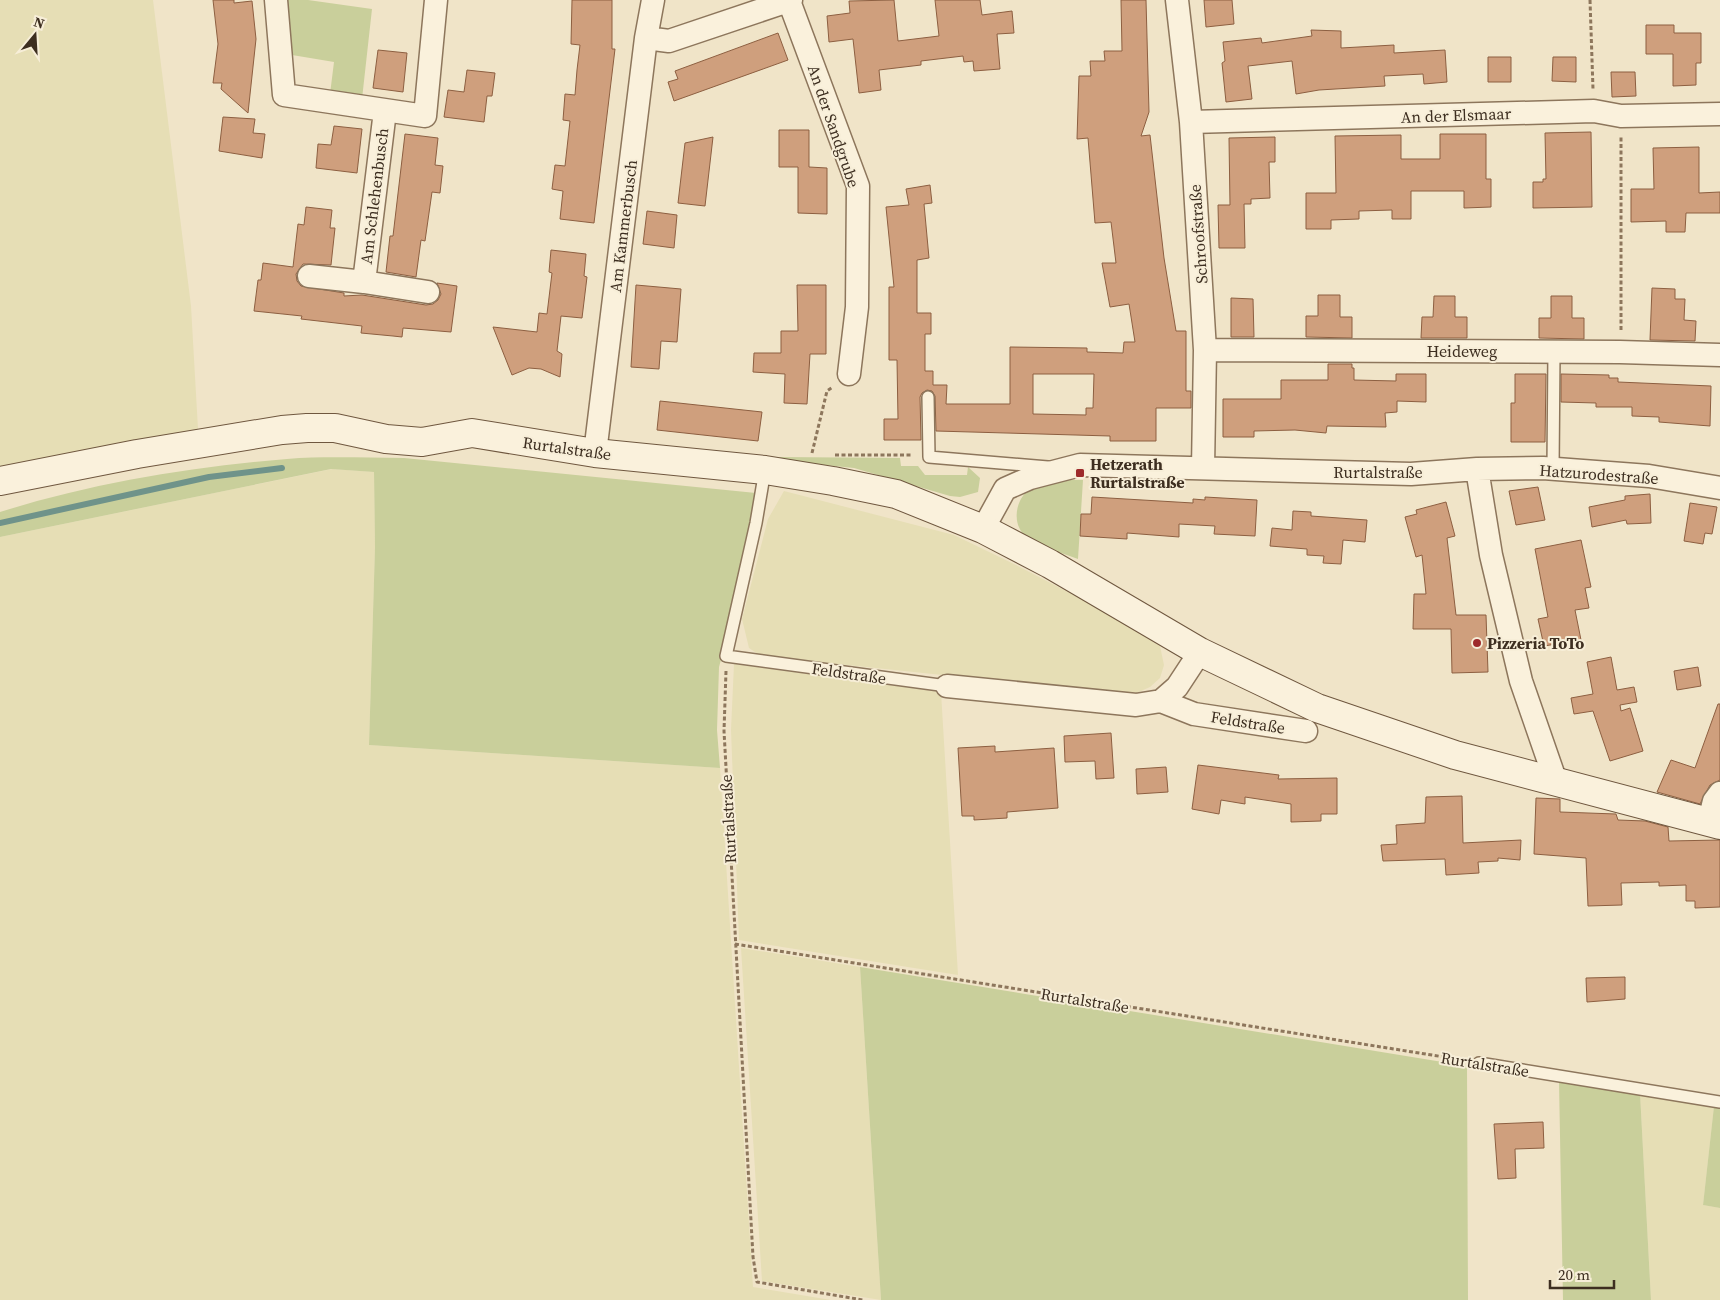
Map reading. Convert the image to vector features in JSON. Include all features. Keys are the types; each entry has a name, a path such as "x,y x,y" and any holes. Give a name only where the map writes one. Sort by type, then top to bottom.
{"street":[{"name":"Am Schlehenbusch","path":"276,0 284,95 425,116 436,0"},
{"name":"Am Kammerbusch","path":"595,453 646,38 653,0"},
{"path":"646,38 669,41 790,0"},
{"name":"An der Sandgrube","path":"790,0 858,186 857,307 849,374"},
{"name":"Schroofstraße","path":"1177,0 1191,122 1205,350 1203,468"},
{"name":"An der Elsmaar","path":"1191,122 1594,110 1621,116 1720,114"},
{"name":"Am Schlehenbusch","path":"364,282 385,111"},
{"name":"Am Schlehenbusch","path":"310,276 428,292"},
{"name":"Heideweg","path":"1205,350 1554,351 1720,355"},
{"name":"Rurtalstraße","path":"0,481 137,454 282,430 335,428 386,439 422,442 472,433 595,453 765,470 896,494 983,529 1050,564 1200,652 1317,708 1455,755 1714,823"},
{"name":"Rurtalstraße","path":"983,529 1005,489 1030,478 1062,468 1080,465 1411,474 1477,469"},
{"path":"1477,469 1491,554 1521,681 1556,782"},
{"name":"Hatzurodestraße","path":"1477,469 1553,469 1649,476 1720,488"},
{"path":"1161,701 1177,687 1200,652"},
{"name":"Feldstraße","path":"947,686 1136,705 1161,701 1194,714 1306,731"},
{"path":"1714,823 1714,802 1720,794"}],"lane":[{"path":"1553,469 1554,351"},
{"path":"928,397 929,457 1062,468"},
{"path":"726,656 756,523 765,470"},
{"name":"Feldstraße","path":"726,656 947,686"},
{"name":"Rurtalstraße","path":"1479,1063 1720,1102"}],"path":[{"path":"1590,0 1594,110"},
{"path":"1620,352 1621,116"},
{"path":"812,455 827,391 849,374"},
{"path":"803,455 821,455"},
{"path":"831,455 920,455 929,457"},
{"name":"Rurtalstraße","path":"726,656 724,731 735,944 1479,1063"},
{"path":"735,944 753,1257 757,1282 863,1300"}],"shaded area":[{"path":"0,0 153,0 191,306 198,429 0,467"},
{"path":"332,469 374,472 375,547 369,745 720,768 753,1287 831,1300 0,1300 0,537"},
{"path":"784,491 954,535 1016,565 1087,602 1160,646 1164,665 1160,678 1150,687 1132,695 761,656 749,648 742,619 768,519"},
{"path":"734,664 941,692 958,975 739,940 731,730"},
{"path":"741,948 860,967 881,1300 762,1281"},
{"path":"1640,1093 1714,1106 1703,1205 1720,1208 1720,1300 1651,1300"}],"green space":[{"path":"281,0 308,0 372,9 362,99 330,94 334,62 286,54"},
{"path":"330,457 404,458 756,493 746,568 719,667 717,730 720,768 369,745 375,547 374,472 331,469 0,537 0,512 106,485 250,462"},
{"path":"780,457 900,458 901,466 918,466 925,475 967,475 968,467 980,478 978,492 960,497 950,496 854,468 775,460"},
{"path":"1052,480 1083,480 1078,559 1034,542 1023,533 1017,522 1019,502 1027,491"},
{"path":"860,967 1467,1066 1468,1300 881,1300"},
{"path":"1559,1081 1640,1093 1651,1300 1563,1300"},
{"path":"1714,1106 1720,1107 1720,1208 1703,1205"}],"building":[{"path":"213,0 234,0 234,3 252,1 256,39 248,113 221,89 222,83 213,83 218,44"},
{"path":"572,0 612,0 612,49 615,49 594,223 560,219 563,191 552,189 555,165 565,166 570,121 563,120 565,94 575,95 580,45 571,44"},
{"path":"894,0 898,41 939,36 935,0 980,0 982,15 1012,11 1014,33 997,34 1000,69 974,71 973,61 964,62 963,56 921,61 921,65 879,70 881,90 859,93 853,39 829,42 827,16 850,13 849,1"},
{"path":"1121,0 1146,0 1149,112 1141,136 1150,135 1164,258 1176,331 1186,331 1186,391 1191,391 1191,408 1156,408 1156,441 1110,441 1110,436 936,431 935,396 932,391 927,390 920,397 921,440 884,440 884,419 898,419 897,360 889,360 889,287 894,287 886,207 909,205 906,189 930,185 932,203 924,204 929,258 917,260 917,313 931,313 931,334 925,334 925,371 933,371 933,385 947,385 946,404 1010,404 1010,347 1087,348 1087,352 1123,353 1124,342 1135,342 1129,304 1110,307 1102,263 1116,263 1111,222 1095,223 1088,138 1077,139 1079,76 1091,76 1090,61 1105,61 1104,51 1122,51","holes":["1033,374 1094,374 1093,408 1086,408 1086,415 1033,414"]},
{"path":"1204,0 1232,0 1234,24 1206,27"},
{"path":"1646,25 1674,25 1674,33 1701,33 1701,63 1696,63 1696,85 1673,86 1673,54 1646,54"},
{"path":"1311,30 1341,31 1341,48 1394,45 1394,53 1445,50 1447,82 1424,84 1423,74 1384,76 1385,86 1319,90 1296,94 1292,61 1248,66 1252,99 1226,102 1222,63 1225,61 1223,42 1261,38 1262,43 1312,36"},
{"path":"778,33 788,60 674,101 668,82 678,79 675,71"},
{"path":"378,50 407,53 403,92 373,88"},
{"path":"1488,57 1511,57 1511,82 1488,82"},
{"path":"1553,57 1576,57 1576,82 1552,81"},
{"path":"467,70 495,73 492,96 487,96 484,122 444,117 448,90 464,92"},
{"path":"1611,72 1635,72 1636,96 1612,97"},
{"path":"223,117 255,119 253,133 265,134 262,158 219,151"},
{"path":"334,126 362,129 357,173 316,168 318,144 331,145"},
{"path":"779,130 809,130 809,167 827,168 827,214 798,213 798,167 779,167"},
{"path":"1591,132 1592,207 1533,208 1533,182 1543,182 1543,179 1546,179 1545,133"},
{"path":"405,134 438,138 435,165 443,166 440,193 432,192 425,241 421,240 416,277 386,272 390,236 393,236"},
{"path":"1440,134 1486,134 1486,179 1491,179 1491,207 1464,208 1464,191 1411,191 1411,219 1392,219 1392,210 1359,211 1359,219 1331,220 1331,229 1306,229 1306,193 1336,193 1335,136 1401,135 1401,159 1440,159"},
{"path":"713,137 705,206 678,203 685,143"},
{"path":"1275,137 1275,162 1269,162 1270,198 1251,199 1251,204 1244,204 1245,248 1219,248 1218,205 1230,205 1229,138"},
{"path":"1699,147 1699,193 1720,192 1720,213 1686,213 1685,232 1666,232 1666,221 1631,222 1631,189 1654,189 1653,148"},
{"path":"306,207 332,210 330,228 335,228 331,265 303,264 296,274 297,281 301,286 344,293 344,296 362,295 426,305 433,304 441,294 437,283 457,286 451,332 403,328 402,337 361,333 362,326 301,319 302,316 254,311 258,280 261,280 263,263 293,267 298,224 304,225"},
{"path":"647,211 677,215 674,248 643,244"},
{"path":"551,250 586,254 584,276 587,277 582,318 561,316 557,351 562,354 560,377 541,369 529,368 512,375 493,327 537,332 539,313 547,314 552,273 549,272"},
{"path":"636,285 681,289 677,342 661,341 659,369 631,367"},
{"path":"797,285 826,285 826,354 810,354 807,404 784,403 785,374 753,372 754,353 781,353 781,331 798,331"},
{"path":"1652,288 1675,289 1675,299 1685,299 1684,320 1696,321 1695,341 1650,340"},
{"path":"1318,295 1340,295 1340,317 1352,317 1352,338 1306,337 1306,316 1318,316"},
{"path":"1434,296 1455,296 1455,317 1467,317 1467,338 1421,338 1422,317 1433,317"},
{"path":"1551,296 1572,296 1572,318 1584,318 1584,339 1539,338 1539,318 1551,318"},
{"path":"1231,298 1253,299 1254,337 1231,337"},
{"path":"1328,364 1352,364 1354,380 1396,381 1396,374 1426,374 1426,402 1397,401 1397,412 1385,413 1386,427 1327,426 1326,433 1295,430 1254,431 1254,437 1223,437 1223,399 1281,399 1281,380 1328,380"},
{"path":"1515,374 1546,374 1545,442 1511,442 1511,403 1515,403"},
{"path":"1561,374 1609,375 1609,378 1618,378 1618,382 1711,386 1710,426 1659,422 1659,417 1632,416 1632,407 1596,407 1596,403 1561,402"},
{"path":"660,401 762,412 758,441 657,430"},
{"path":"1538,487 1545,520 1516,525 1509,491"},
{"path":"1650,494 1651,523 1627,524 1626,520 1592,527 1589,507 1625,500 1625,496"},
{"path":"1092,497 1193,503 1193,499 1205,500 1205,497 1257,500 1255,536 1214,534 1215,526 1179,524 1179,537 1127,533 1127,539 1080,536 1081,514 1091,514"},
{"path":"1446,502 1455,536 1447,538 1456,615 1486,615 1488,672 1452,673 1451,629 1413,629 1414,594 1426,594 1422,555 1416,557 1405,517 1417,514 1416,510"},
{"path":"1690,503 1717,507 1712,534 1705,533 1703,544 1684,541"},
{"path":"1293,511 1311,512 1311,516 1367,520 1365,542 1343,540 1341,564 1323,563 1324,556 1307,555 1307,549 1270,546 1272,528 1292,530"},
{"path":"1581,540 1591,587 1585,588 1589,608 1575,610 1581,640 1544,646 1538,619 1548,617 1535,549"},
{"path":"1611,657 1617,690 1634,687 1637,702 1620,705 1621,711 1630,708 1643,751 1610,761 1593,711 1574,714 1571,698 1593,694 1587,662"},
{"path":"1698,667 1701,686 1677,690 1674,671"},
{"path":"1718,704 1720,704 1720,780 1710,785 1700,804 1657,792 1671,760 1695,768"},
{"path":"1111,733 1114,778 1096,779 1095,761 1065,762 1064,736"},
{"path":"995,746 995,752 1054,748 1058,808 1007,812 1007,818 974,820 974,816 962,816 958,748"},
{"path":"1198,765 1279,775 1278,779 1337,778 1337,814 1321,814 1321,821 1291,822 1291,804 1245,797 1245,804 1221,800 1219,814 1192,809"},
{"path":"1166,767 1168,792 1137,794 1136,769"},
{"path":"1462,796 1463,843 1521,840 1520,860 1498,858 1498,861 1478,862 1479,873 1446,875 1445,859 1383,861 1381,845 1397,844 1396,825 1425,823 1426,797"},
{"path":"1536,798 1560,799 1560,812 1616,814 1618,820 1645,821 1668,827 1669,841 1720,840 1720,907 1695,908 1695,901 1686,901 1686,885 1659,886 1659,882 1621,883 1622,905 1588,906 1586,858 1534,854"},
{"path":"1625,977 1625,999 1587,1002 1586,978"},
{"path":"1543,1122 1544,1148 1515,1149 1516,1178 1498,1179 1494,1124"}],"waterway":[{"path":"0,523 209,477 282,468"}],"place":[{"name":"Hetzerath Rurtalstraße","path":"1080,473"},
{"name":"Pizzeria ToTo","path":"1477,643"}]}
